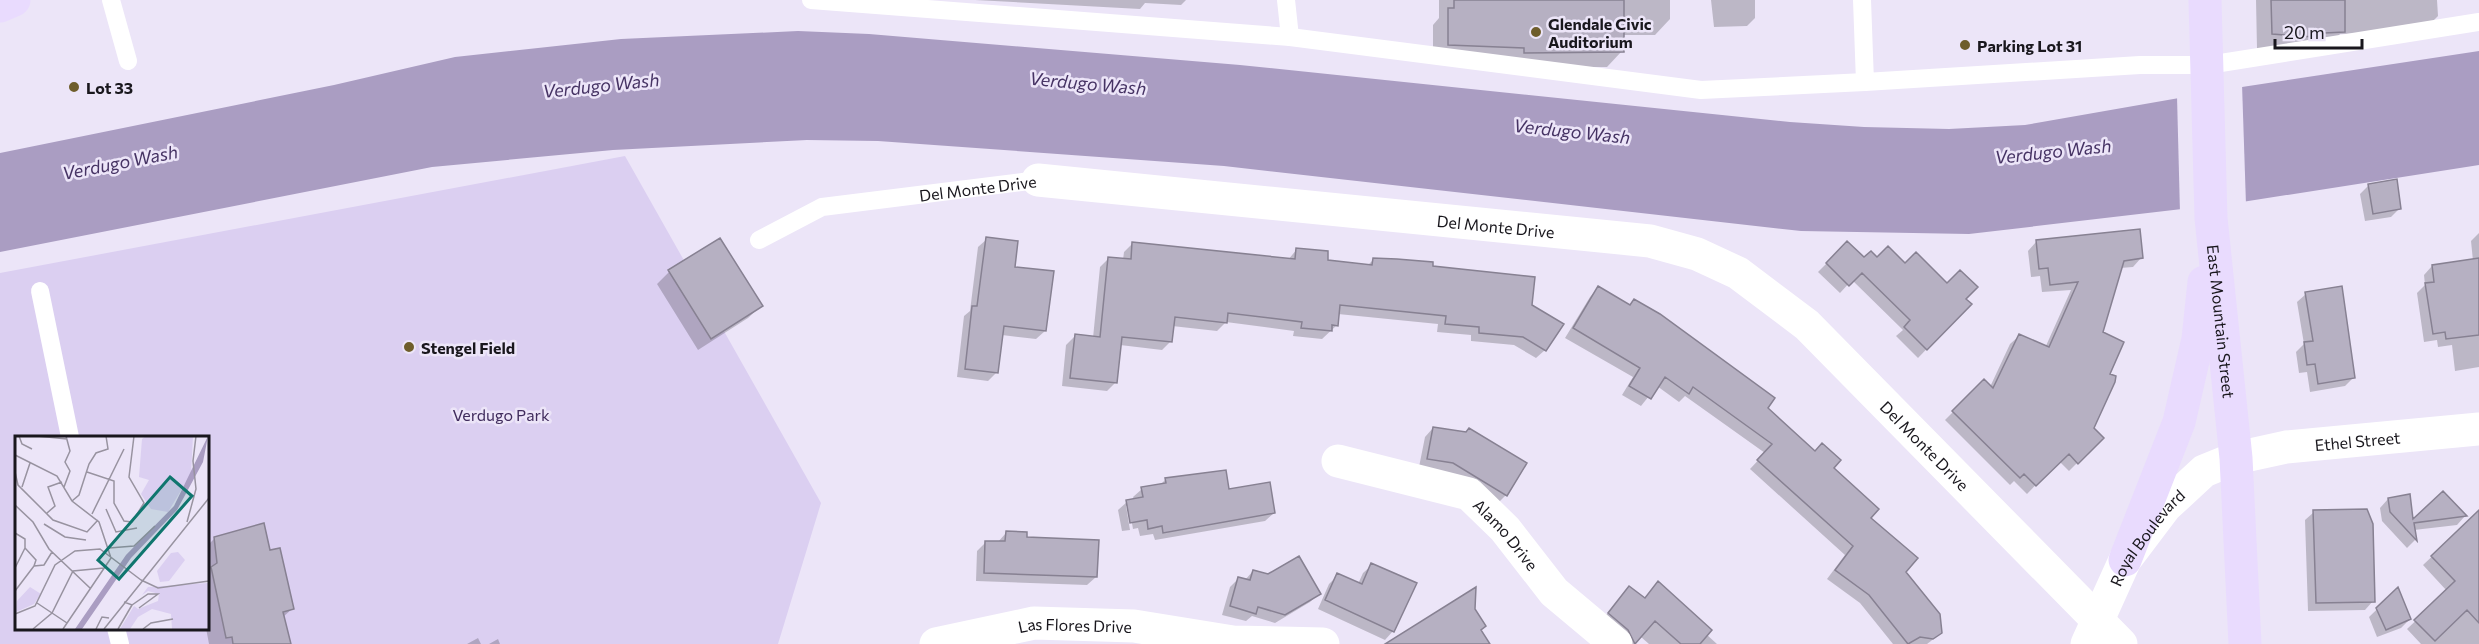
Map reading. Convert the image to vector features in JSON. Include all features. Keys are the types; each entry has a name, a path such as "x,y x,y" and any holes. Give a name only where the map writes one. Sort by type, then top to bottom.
{"street":[{"path":"0,6 14,0"},
{"name":"East Mountain Street","path":"2205,0 2211,218 2236,458 2245,644"},
{"name":"Del Monte Drive","path":"1038,180 1650,241 1697,254 1738,273 1807,325 2092,632 2121,644"},
{"path":"2125,560 2179,422 2198,339 2211,218"},
{"name":"Ethel Street","path":"2236,458 2286,447 2479,429"},
{"name":"Royal Boulevard","path":"2092,632 2125,560 2165,507 2199,476 2236,458"},
{"name":"Alamo Drive","path":"1338,461 1469,494 1505,529 1554,592 1616,644"},
{"name":"Las Flores Drive","path":"936,644 1034,623 1134,626 1233,642 1323,644"}],"lane":[{"path":"111,0 129,61"},
{"path":"811,0 1290,37 1701,90 2140,65 2208,74 2479,22"},
{"path":"1286,0 1290,37"},
{"path":"1862,0 1865,82"},
{"name":"Del Monte Drive","path":"759,240 822,207 1038,180"},
{"path":"40,291 70,436"},
{"path":"116,629 120,644"}],"green space":[{"name":"Verdugo Park","path":"625,156 821,503 778,644 0,644 0,273"}],"water":[{"name":"Verdugo Wash","path":"798,31 869,34 1240,65 1790,122 1949,129 2025,125 2242,87 2479,51 2479,165 2242,202 1969,234 1801,231 1224,166 878,141 807,140 613,150 432,167 0,252 0,153 334,85 455,57 621,39"}],"pier":[{"path":"2242,84 2246,205 2180,213 2177,96"}],"building":[{"name":"Glendale Civic Auditorium","path":"1454,0 1624,0 1624,52 1524,53 1524,48 1448,45 1448,8 1454,8"},
{"path":"2271,0 2345,0 2345,32 2324,33 2314,37 2272,34"},
{"path":"2397,179 2401,209 2373,214 2368,184"},
{"path":"2140,229 2143,258 2124,261 2103,332 2124,342 2110,374 2116,376 2115,382 2094,428 2104,438 2078,464 2069,454 2036,486 2024,474 2020,478 1952,411 1984,379 1993,388 2019,334 2049,347 2078,282 2050,285 2048,268 2039,269 2036,240"},
{"path":"986,237 1018,241 1015,267 1054,271 1046,331 1004,326 998,373 965,369 972,306 977,306"},
{"path":"720,238 763,306 711,339 668,270"},
{"path":"1847,241 1864,257 1871,251 1877,257 1888,246 1905,263 1916,252 1947,283 1960,270 1978,287 1966,299 1972,304 1927,350 1904,327 1910,320 1862,273 1849,286 1826,263"},
{"path":"1132,242 1295,259 1296,248 1328,251 1328,260 1372,265 1373,258 1397,259 1433,262 1433,266 1535,277 1532,305 1564,324 1546,351 1523,337 1479,333 1479,327 1445,324 1446,316 1340,305 1338,326 1332,325 1332,331 1301,328 1302,322 1228,313 1227,323 1175,317 1172,342 1122,337 1117,383 1070,378 1075,334 1100,337 1108,257 1131,259"},
{"path":"2479,258 2479,335 2446,339 2445,332 2433,334 2425,283 2434,282 2432,265"},
{"path":"1598,286 1630,305 1634,299 1660,314 1775,398 1768,408 1815,451 1822,443 1841,460 1834,468 1879,509 1871,518 1918,558 1906,572 1940,614 1942,633 1933,639 1920,637 1908,644 1869,595 1835,570 1853,546 1757,460 1772,444 1693,387 1689,394 1665,377 1651,399 1629,386 1640,368 1573,328"},
{"path":"2342,286 2355,378 2318,384 2315,364 2307,365 2304,342 2313,341 2305,292"},
{"path":"1433,427 1466,432 1469,428 1527,463 1507,496 1453,463 1427,459"},
{"path":"1226,470 1229,489 1270,482 1275,513 1163,533 1162,526 1148,529 1147,520 1130,523 1126,500 1143,497 1141,487 1166,483 1165,478"},
{"path":"2443,491 2467,516 2414,523 2417,541 2390,512 2388,498 2410,494 2413,519"},
{"path":"2367,509 2373,524 2375,602 2316,603 2313,510"},
{"path":"2479,510 2479,623 2467,610 2435,641 2414,620 2455,581 2431,556"},
{"path":"264,523 270,550 280,548 294,609 283,612 291,644 233,644 232,637 226,638 211,567 217,563 214,537"},
{"path":"1006,531 1027,532 1027,537 1099,540 1097,577 984,573 985,541 1005,541"},
{"path":"1299,556 1321,594 1285,615 1258,607 1256,614 1230,606 1238,577 1250,580 1253,570 1268,574"},
{"path":"1371,563 1417,583 1394,632 1325,600 1337,573 1362,584"},
{"path":"1658,581 1712,630 1700,644 1681,644 1655,621 1635,644 1628,630 1608,613 1629,586 1645,598"},
{"path":"1476,587 1475,609 1486,626 1481,630 1490,644 1385,644"},
{"path":"2398,587 2411,619 2386,630 2376,608"}],"place":[{"name":"Glendale Civic Auditorium","path":"1536,32"},
{"name":"Parking Lot 31","path":"1965,45"},
{"name":"Lot 33","path":"74,87"},
{"name":"Stengel Field","path":"409,347"}]}
